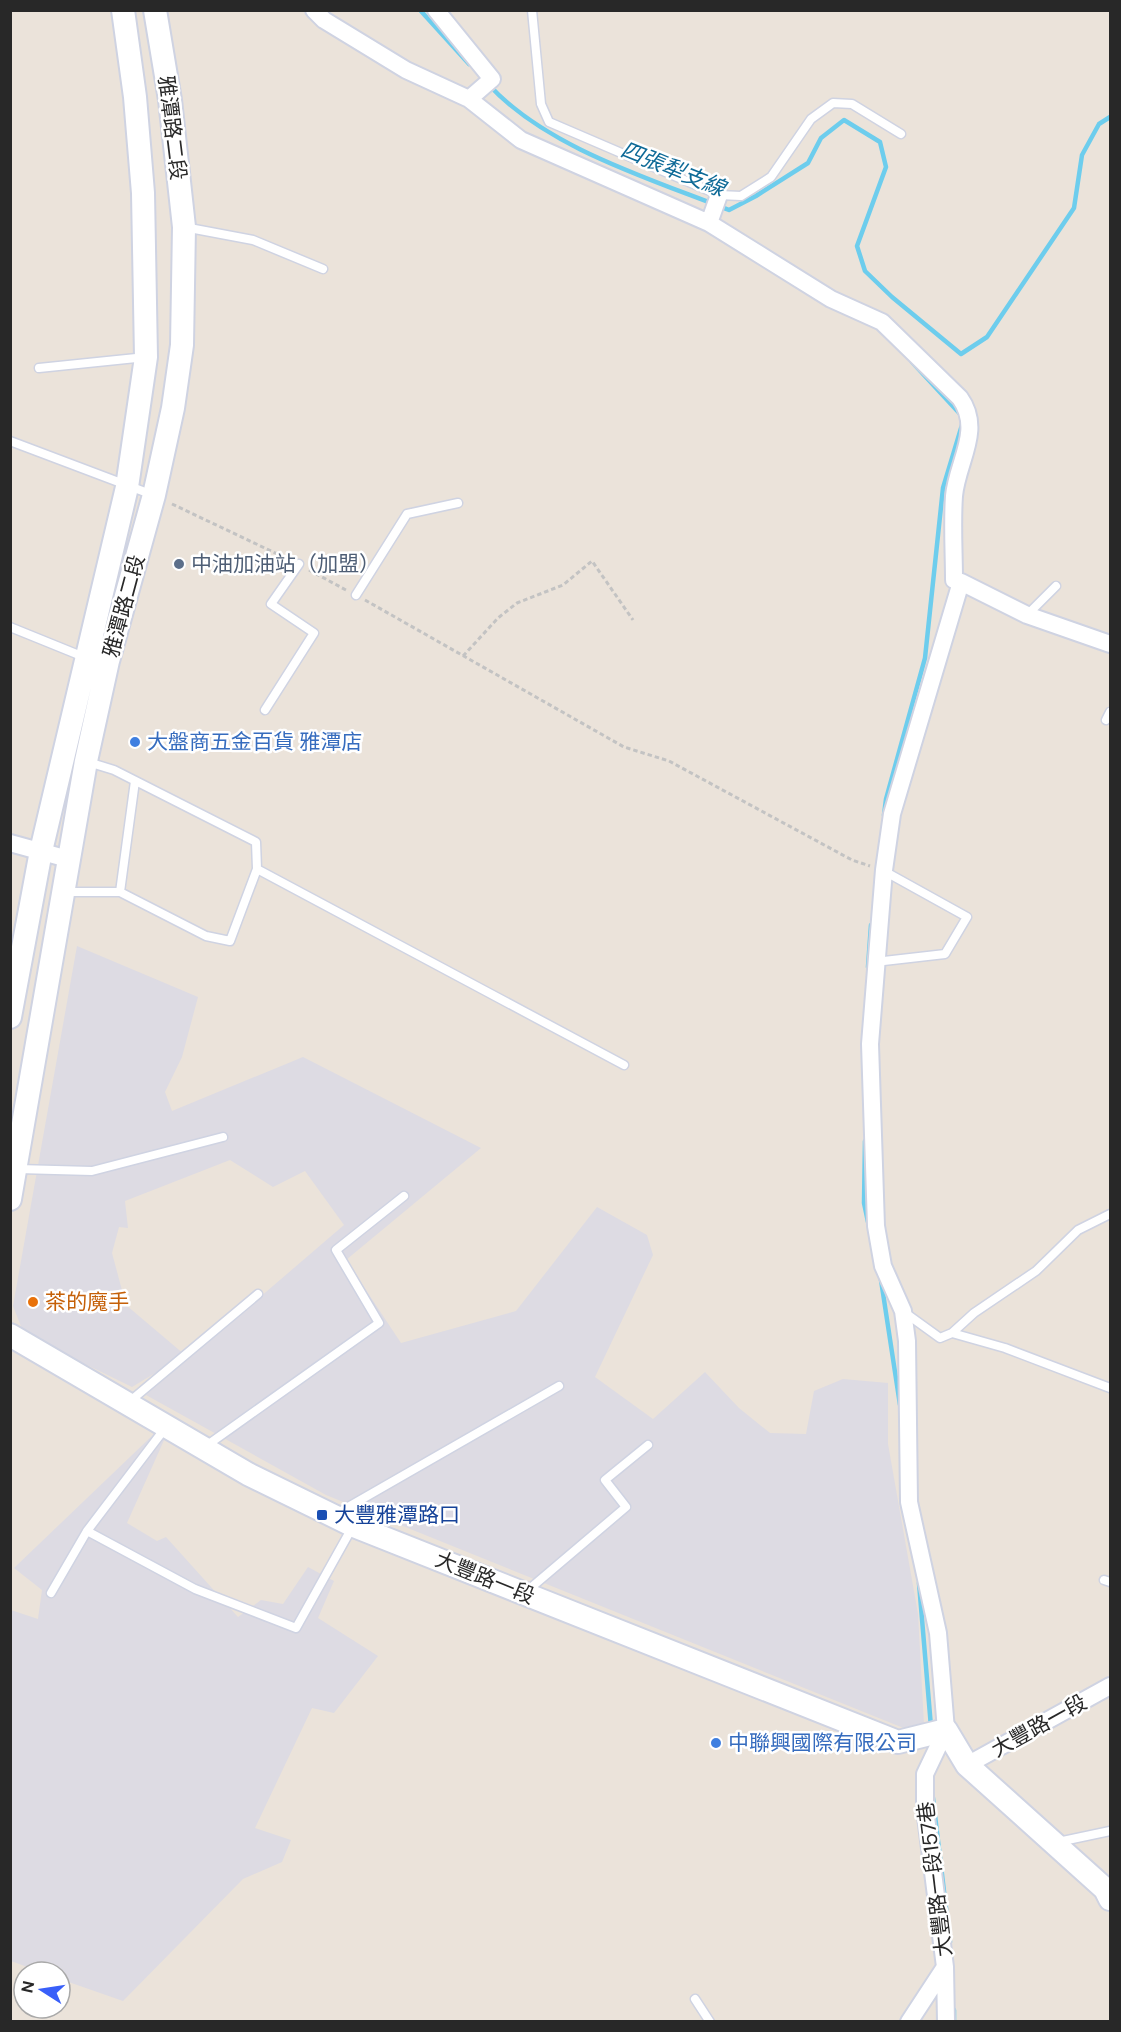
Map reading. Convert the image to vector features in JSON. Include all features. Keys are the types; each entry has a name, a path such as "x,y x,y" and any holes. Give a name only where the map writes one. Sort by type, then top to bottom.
{"street":[{"name":"雅潭路二段","path":"10,1199 15,1168 42,851 85,658 127,487 146,357 142,193 135,97 123,10"},
{"name":"雅潭路二段","path":"10,1017 64,892 86,761 108,661 154,495 173,408 182,345 184,227 170,100 155,10"},
{"path":"314,10 324,20 406,70 469,99 521,140 709,223 831,299 882,322 960,398 969,411 970,432 954,495 954,580 1027,615 1110,644"},
{"path":"436,10 492,78 469,99"},
{"path":"709,223 718,195"},
{"path":"946,1730 938,1633 909,1502 907,1341 903,1311 883,1266 876,1226 870,1044 875,962 892,814 961,582"},
{"path":"10,843 68,859"},
{"name":"大豐路一段","path":"10,1335 249,1474 354,1526 898,1742 946,1730 967,1765 1105,1889 1110,1899"},
{"name":"大豐路一段","path":"967,1765 1110,1686"},
{"name":"大豐路一段157巷","path":"909,2022 945,1967 924,1809 925,1774 946,1730"},
{"path":"945,1967 946,2022"}],"lane":[{"path":"532,10 541,104 549,122 718,195 741,196 771,177 811,119 833,103 852,104 901,134"},
{"path":"184,227 253,240 323,269"},
{"path":"39,368 146,357"},
{"path":"10,441 127,487 154,495"},
{"path":"356,595 407,514 458,503"},
{"path":"265,710 314,633 271,604 299,564"},
{"path":"1027,615 1056,586"},
{"path":"10,627 85,658 108,661"},
{"path":"64,892 120,892 206,936 230,941 257,869 256,842 114,770 86,761"},
{"path":"120,892 135,781"},
{"path":"257,869 624,1065"},
{"path":"875,962 945,954 967,917 884,870"},
{"path":"15,1168 92,1171 223,1137"},
{"path":"203,1448 379,1323 336,1250 404,1196"},
{"path":"903,1311 940,1338 952,1333 974,1312 1036,1271 1078,1230 1110,1214"},
{"path":"127,1404 258,1294"},
{"path":"952,1333 1005,1348 1110,1388"},
{"path":"333,1516 559,1386"},
{"path":"51,1593 87,1531 165,1427"},
{"path":"524,1594 626,1507 605,1480 648,1445"},
{"path":"87,1531 195,1589 296,1628 354,1526"},
{"path":"1055,1843 1110,1831"},
{"path":"695,2000 710,2022"}],"path":[{"path":"154,495 260,543 624,747 669,762 852,860 884,870"},
{"path":"464,656 498,618 517,603 563,585 592,561 633,620"}],"shaded area":[{"path":"77,946 198,997 182,1057 165,1092 172,1111 303,1057 481,1148 346,1260 401,1343 516,1311 597,1207 647,1235 653,1255 595,1377 653,1419 705,1372 739,1408 770,1433 806,1434 814,1391 843,1379 888,1383 888,1444 918,1614 924,1725 911,1731 326,1495 146,1395 344,1225 305,1171 273,1187 230,1160 125,1201 128,1228 119,1227 112,1253 126,1305 185,1355 132,1387 24,1334 13,1306"},
{"path":"155,1433 165,1438 127,1523 157,1541 166,1537 238,1617 261,1600 283,1604 308,1567 334,1581 318,1618 378,1656 334,1713 312,1708 255,1828 291,1840 282,1862 243,1879 123,2001 72,1983 72,1960 11,1961 11,1610 38,1619 42,1590 14,1568"}],"waterway":[{"name":"四張犁支線","path":"420,10 469,64"},
{"name":"四張犁支線","path":"489,85 540,127 570,144 602,160 729,210 808,163 821,138 844,120 880,142 886,167 857,246 865,271 892,297 961,354 987,337 1074,208 1082,155 1099,124 1110,117"},
{"path":"912,362 961,415"},
{"path":"884,815 886,799 925,658 943,488 962,425"},
{"path":"868,967 871,925"},
{"path":"865,1141 864,1203 868,1222"},
{"path":"881,1280 900,1405"},
{"path":"919,1583 931,1727"},
{"path":"932,1790 950,1942"},
{"path":"954,2010 954,2022"}],"place":[{"name":"中油加油站（加盟）","path":"179,564"},
{"name":"大盤商五金百貨 雅潭店","path":"135,742"},
{"name":"茶的魔手","path":"33,1302"},
{"name":"大豐雅潭路口","path":"322,1515"},
{"name":"中聯興國際有限公司","path":"716,1743"}]}
